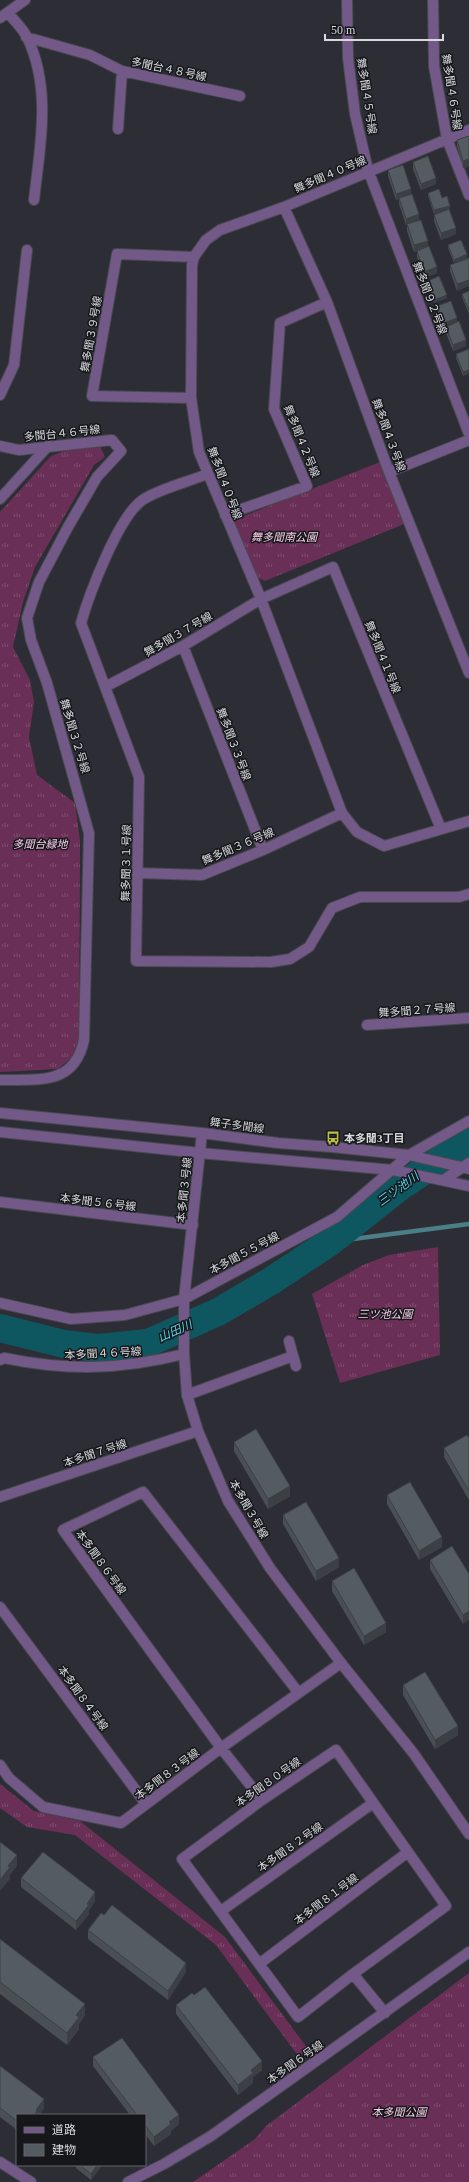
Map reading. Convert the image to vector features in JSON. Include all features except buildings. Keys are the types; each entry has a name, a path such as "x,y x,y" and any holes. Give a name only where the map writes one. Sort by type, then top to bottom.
{"street":[{"path":"25,0 4,16 26,36 41,80 42,129 34,200"},
{"name":"舞多聞４５号線","path":"347,0 349,66 355,114 368,170"},
{"name":"舞多聞４６号線","path":"433,0 434,66 447,139"},
{"name":"多聞台４８号線","path":"26,36 90,55 122,71 240,96"},
{"path":"118,129 122,71"},
{"name":"舞多聞４０号線","path":"469,130 368,170 284,207 220,230 206,240 194,257 192,265 190,398 199,452 207,474 261,599 342,813 357,832 384,846 469,821"},
{"path":"447,139 469,195"},
{"name":"舞多聞９２号線","path":"368,170 469,434"},
{"name":"舞多聞４３号線","path":"284,207 327,302 389,472 469,673"},
{"path":"0,395 14,364 28,250"},
{"name":"舞多聞３９号線","path":"190,398 92,396 117,254 194,257"},
{"name":"舞多聞４２号線","path":"225,515 307,486 274,409 280,323 327,302"},
{"name":"多聞台４６号線","path":"0,446 18,450 112,440 121,451"},
{"path":"389,472 469,440"},
{"path":"0,499 48,446"},
{"name":"舞多聞３２号線","path":"0,1080 45,1079 67,1072 81,1056 84,1040 89,833 47,683 31,640 27,618 38,582 68,527 97,477 121,451"},
{"name":"舞多聞３１号線","path":"207,474 143,499 121,525 87,603 81,623 139,777 136,961 271,962 284,960 309,947 332,908 360,897 459,897 469,894"},
{"name":"舞多聞４１号線","path":"261,599 333,567 441,830"},
{"name":"舞多聞３７号線","path":"105,687 183,646 261,599"},
{"name":"舞多聞３３号線","path":"183,646 263,850"},
{"name":"舞多聞３６号線","path":"138,873 202,875 263,850 342,813"},
{"name":"舞多聞２７号線","path":"367,1025 469,1018"},
{"name":"舞子多聞線","path":"0,1113 202,1133 278,1143 332,1146 409,1155 467,1166"},
{"name":"本多聞５５号線","path":"0,1303 70,1319 125,1315 184,1299 337,1217 409,1155 469,1121"},
{"path":"0,1132 200,1153 392,1170 445,1179 469,1186"},
{"name":"本多聞３号線","path":"202,1133 184,1299 184,1354 187,1395 198,1431 228,1501 270,1568 341,1663 414,1754 469,1834"},
{"path":"445,1179 467,1166"},
{"name":"本多聞５６号線","path":"0,1202 193,1225"},
{"path":"187,1395 294,1361 289,1341"},
{"name":"本多聞４６号線","path":"0,1360 4,1358 38,1365 77,1368 146,1364 184,1354"},
{"name":"本多聞７号線","path":"0,1497 198,1431"},
{"name":"本多聞８６号線","path":"221,1748 63,1530 143,1492 298,1692"},
{"name":"本多聞８４号線","path":"0,1607 146,1804"},
{"name":"本多聞８３号線","path":"0,1764 9,1778 43,1807 121,1823 298,1692 341,1663"},
{"path":"221,1748 262,1800"},
{"name":"本多聞８０号線","path":"336,1750 374,1803 446,1906 353,1974 298,2017 182,1859 262,1800 336,1750"},
{"name":"本多聞８２号線","path":"221,1911 374,1803"},
{"name":"本多聞８１号線","path":"259,1964 408,1852"},
{"name":"本多聞６号線","path":"128,2182 164,2164 211,2136 469,1952"},
{"path":"353,1974 385,2013"},
{"path":"0,2162 31,2182"}],"green space":[{"name":"多聞台緑地","path":"100,446 105,457 94,465 35,567 23,602 13,647 30,680 34,702 29,737 37,775 75,803 80,841 79,1038 72,1057 58,1069 0,1072 0,512 51,456 72,448"},
{"name":"舞多聞南公園","path":"380,462 404,524 265,581 256,577 234,520"},
{"name":"三ツ池公園","path":"438,1247 440,1355 340,1383 312,1294 363,1265 389,1255"},
{"path":"0,1784 34,1811 80,1821 225,1937 308,2049 299,2057 216,1945 75,1835 27,1827 0,1808"},
{"name":"本多聞公園","path":"469,1973 469,2182 193,2182 255,2139 266,2126"}],"waterway":[{"name":"山田川","path":"0,1328 64,1344 98,1348 148,1343 218,1312 271,1281 330,1242 401,1186 469,1141"},
{"path":"330,1242 469,1224"}],"place":[{"name":"本多聞3丁目","path":"333,1138"}],"water label":[{"name":"三ツ池川","path":"398,1189"}]}
